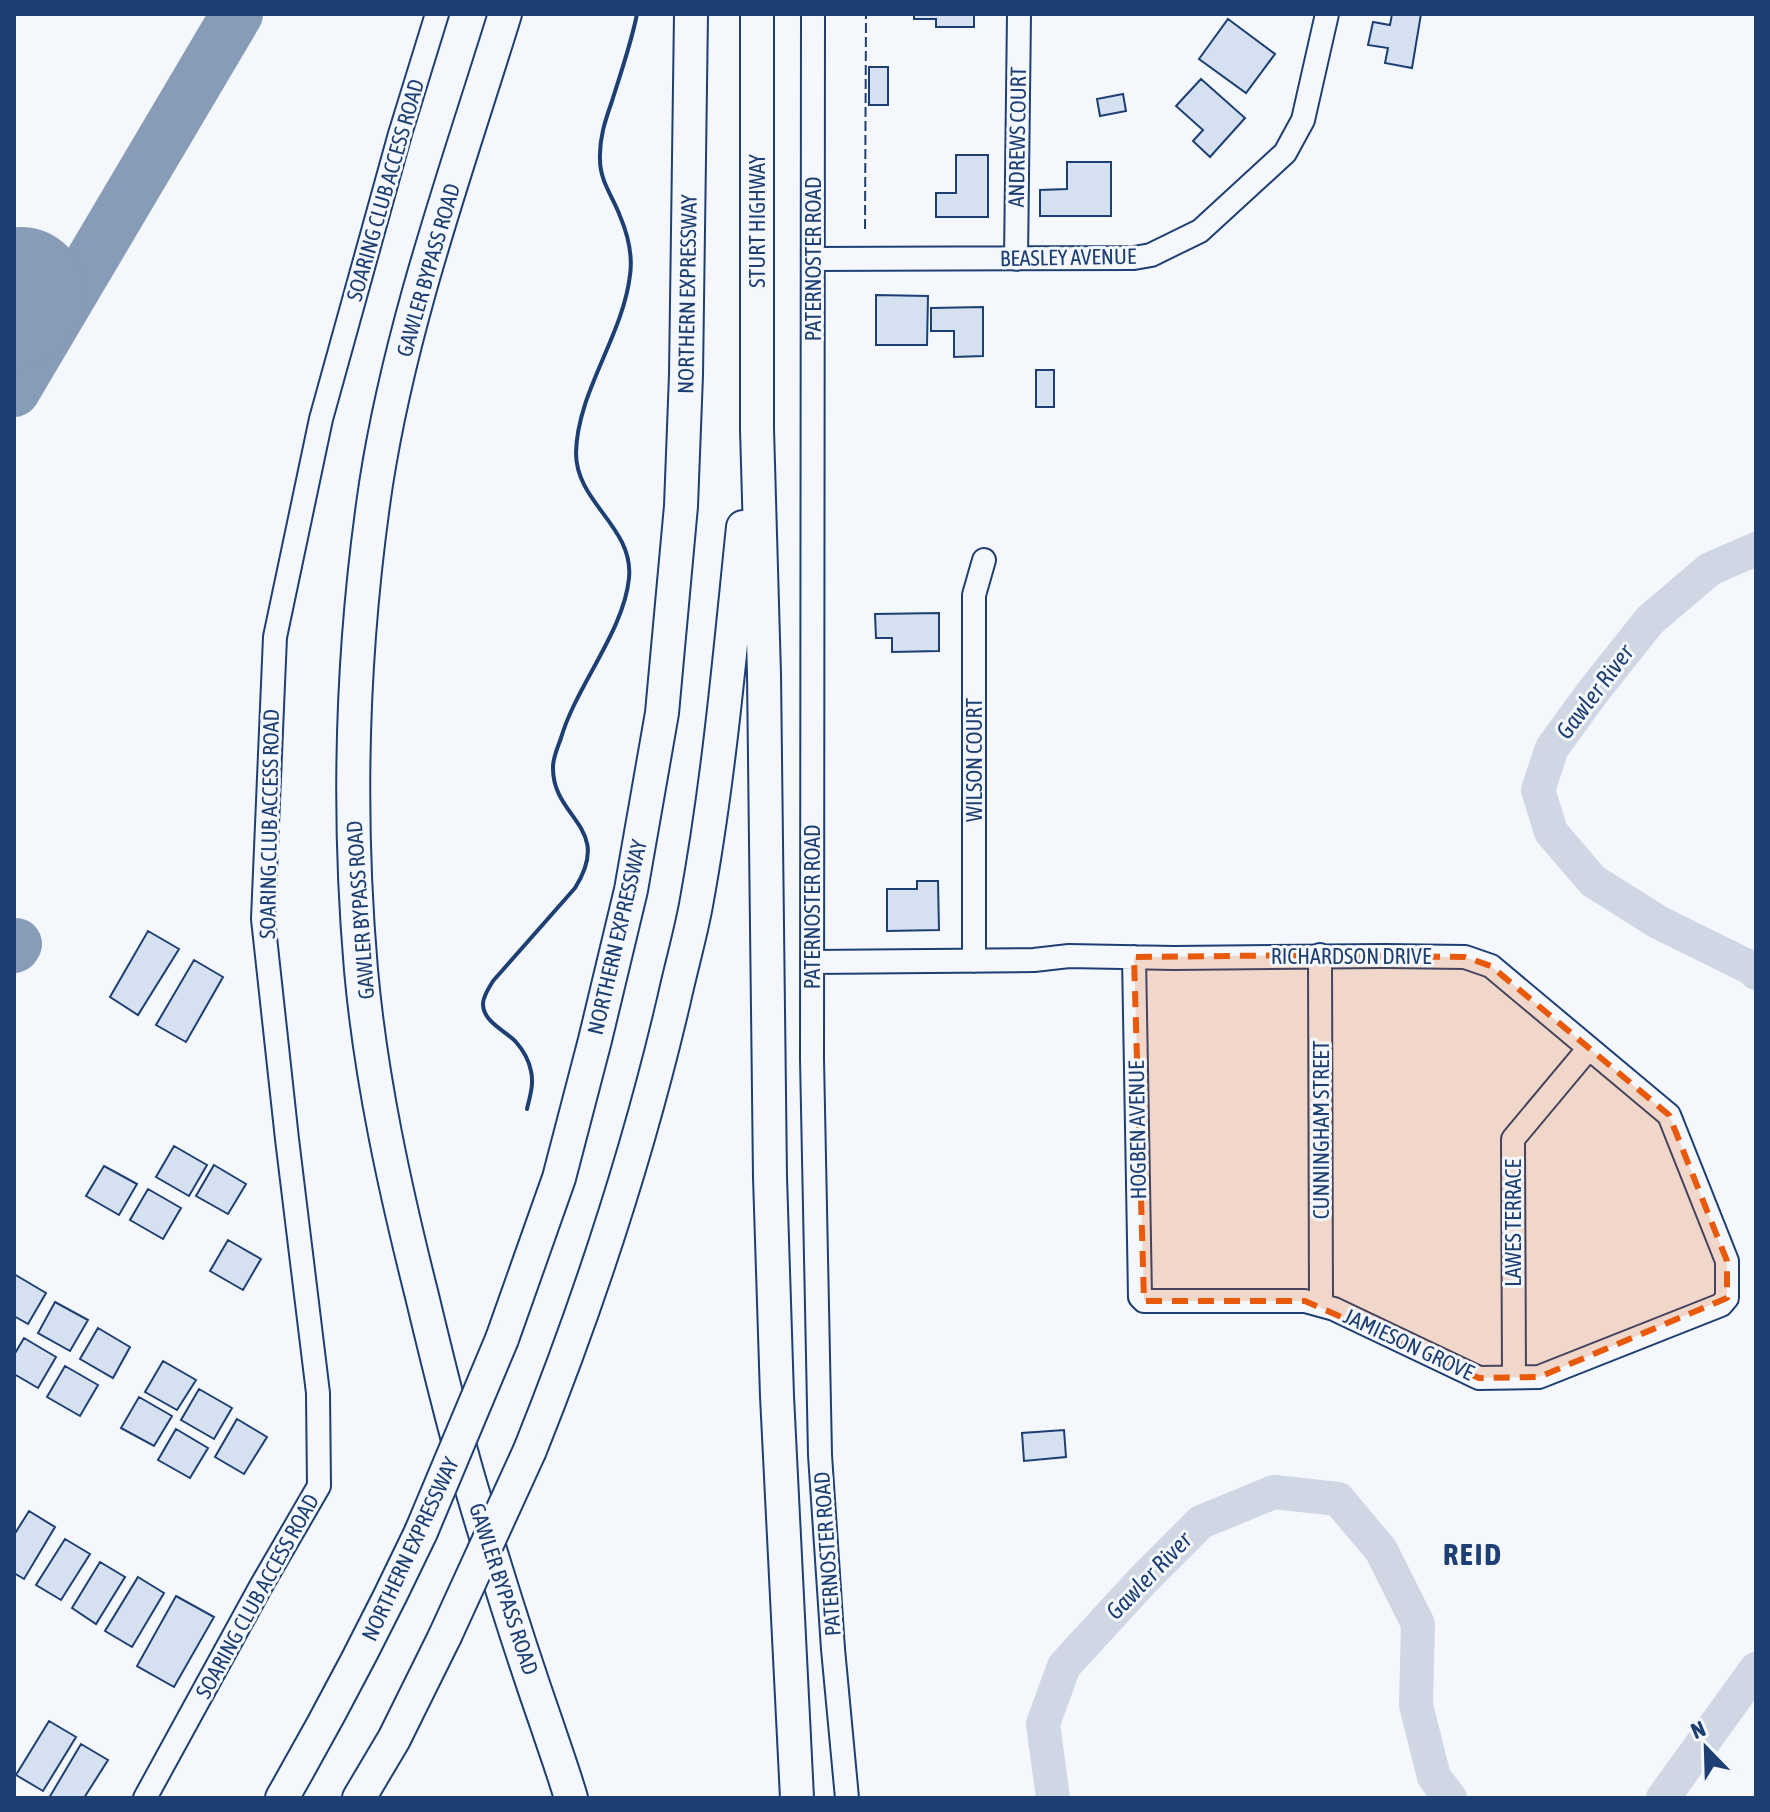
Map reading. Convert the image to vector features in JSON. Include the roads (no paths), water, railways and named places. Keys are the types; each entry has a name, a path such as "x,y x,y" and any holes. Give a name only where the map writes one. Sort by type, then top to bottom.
{"highway":[{"name":"GAWLER BYPASS ROAD","path":"505,14 410,325 377,482 364,577 355,687 354,855 361,972 374,1070 397,1192 443,1386 471,1485 571,1798"},
{"name":"NORTHERN EXPRESSWAY","path":"282,1798 386,1608 502,1339 559,1178 631,890 662,713 682,492 691,14"},
{"name":"STURT HIGHWAY","path":"757,14 757,429"},
{"path":"359,1798 394,1739 445,1636 530,1450 567,1358 611,1229 654,1085 695,907 719,766 745,503 757,429"},
{"path":"757,429 764,674 771,1193 797,1798"},
{"path":"548,1730 545,1774 553,1798"}],"street":[{"name":"SOARING CLUB ACCESS ROAD","path":"145,1798 319,1486 318,1393 263,919 275,637 321,419 400,134 437,14"},
{"name":"PATERNOSTER ROAD","path":"813,14 812,1059 820,1455 847,1798"},
{"name":"ANDREWS COURT","path":"1016,259 1019,14"},
{"name":"BEASLEY AVENUE","path":"813,259 1134,258 1151,255 1200,231 1277,162 1292,142 1303,120 1327,14"},
{"name":"WILSON COURT","path":"974,961 974,595 984,560"},
{"name":"CUNNINGHAM STREET","path":"1320,955 1321,1305"},
{"name":"RICHARDSON DRIVE","path":"812,962 1034,960 1069,956 1465,957 1491,966 1669,1115 1727,1261 1726,1270"},
{"name":"HOGBEN AVENUE","path":"1134,957 1140,1297 1144,1301"},
{"name":"LAWES TERRACE","path":"1514,1377 1513,1139 1589,1048"},
{"name":"JAMIESON GROVE","path":"1144,1301 1305,1301 1334,1309 1479,1378 1539,1377 1721,1305 1727,1298 1726,1270"}],"waterway":[{"name":"Gawler River","path":"1756,549 1710,569 1650,620 1552,748 1538,790 1551,832 1593,881 1658,922 1756,973"},
{"name":"Gawler River","path":"1053,1798 1043,1724 1064,1666 1201,1522 1274,1492 1338,1499 1381,1550 1418,1624 1416,1705 1434,1777 1450,1798"},
{"name":"Gawler River","path":"1663,1798 1756,1669"}],"district":[{"name":"REID","path":"1473,1555"}]}
